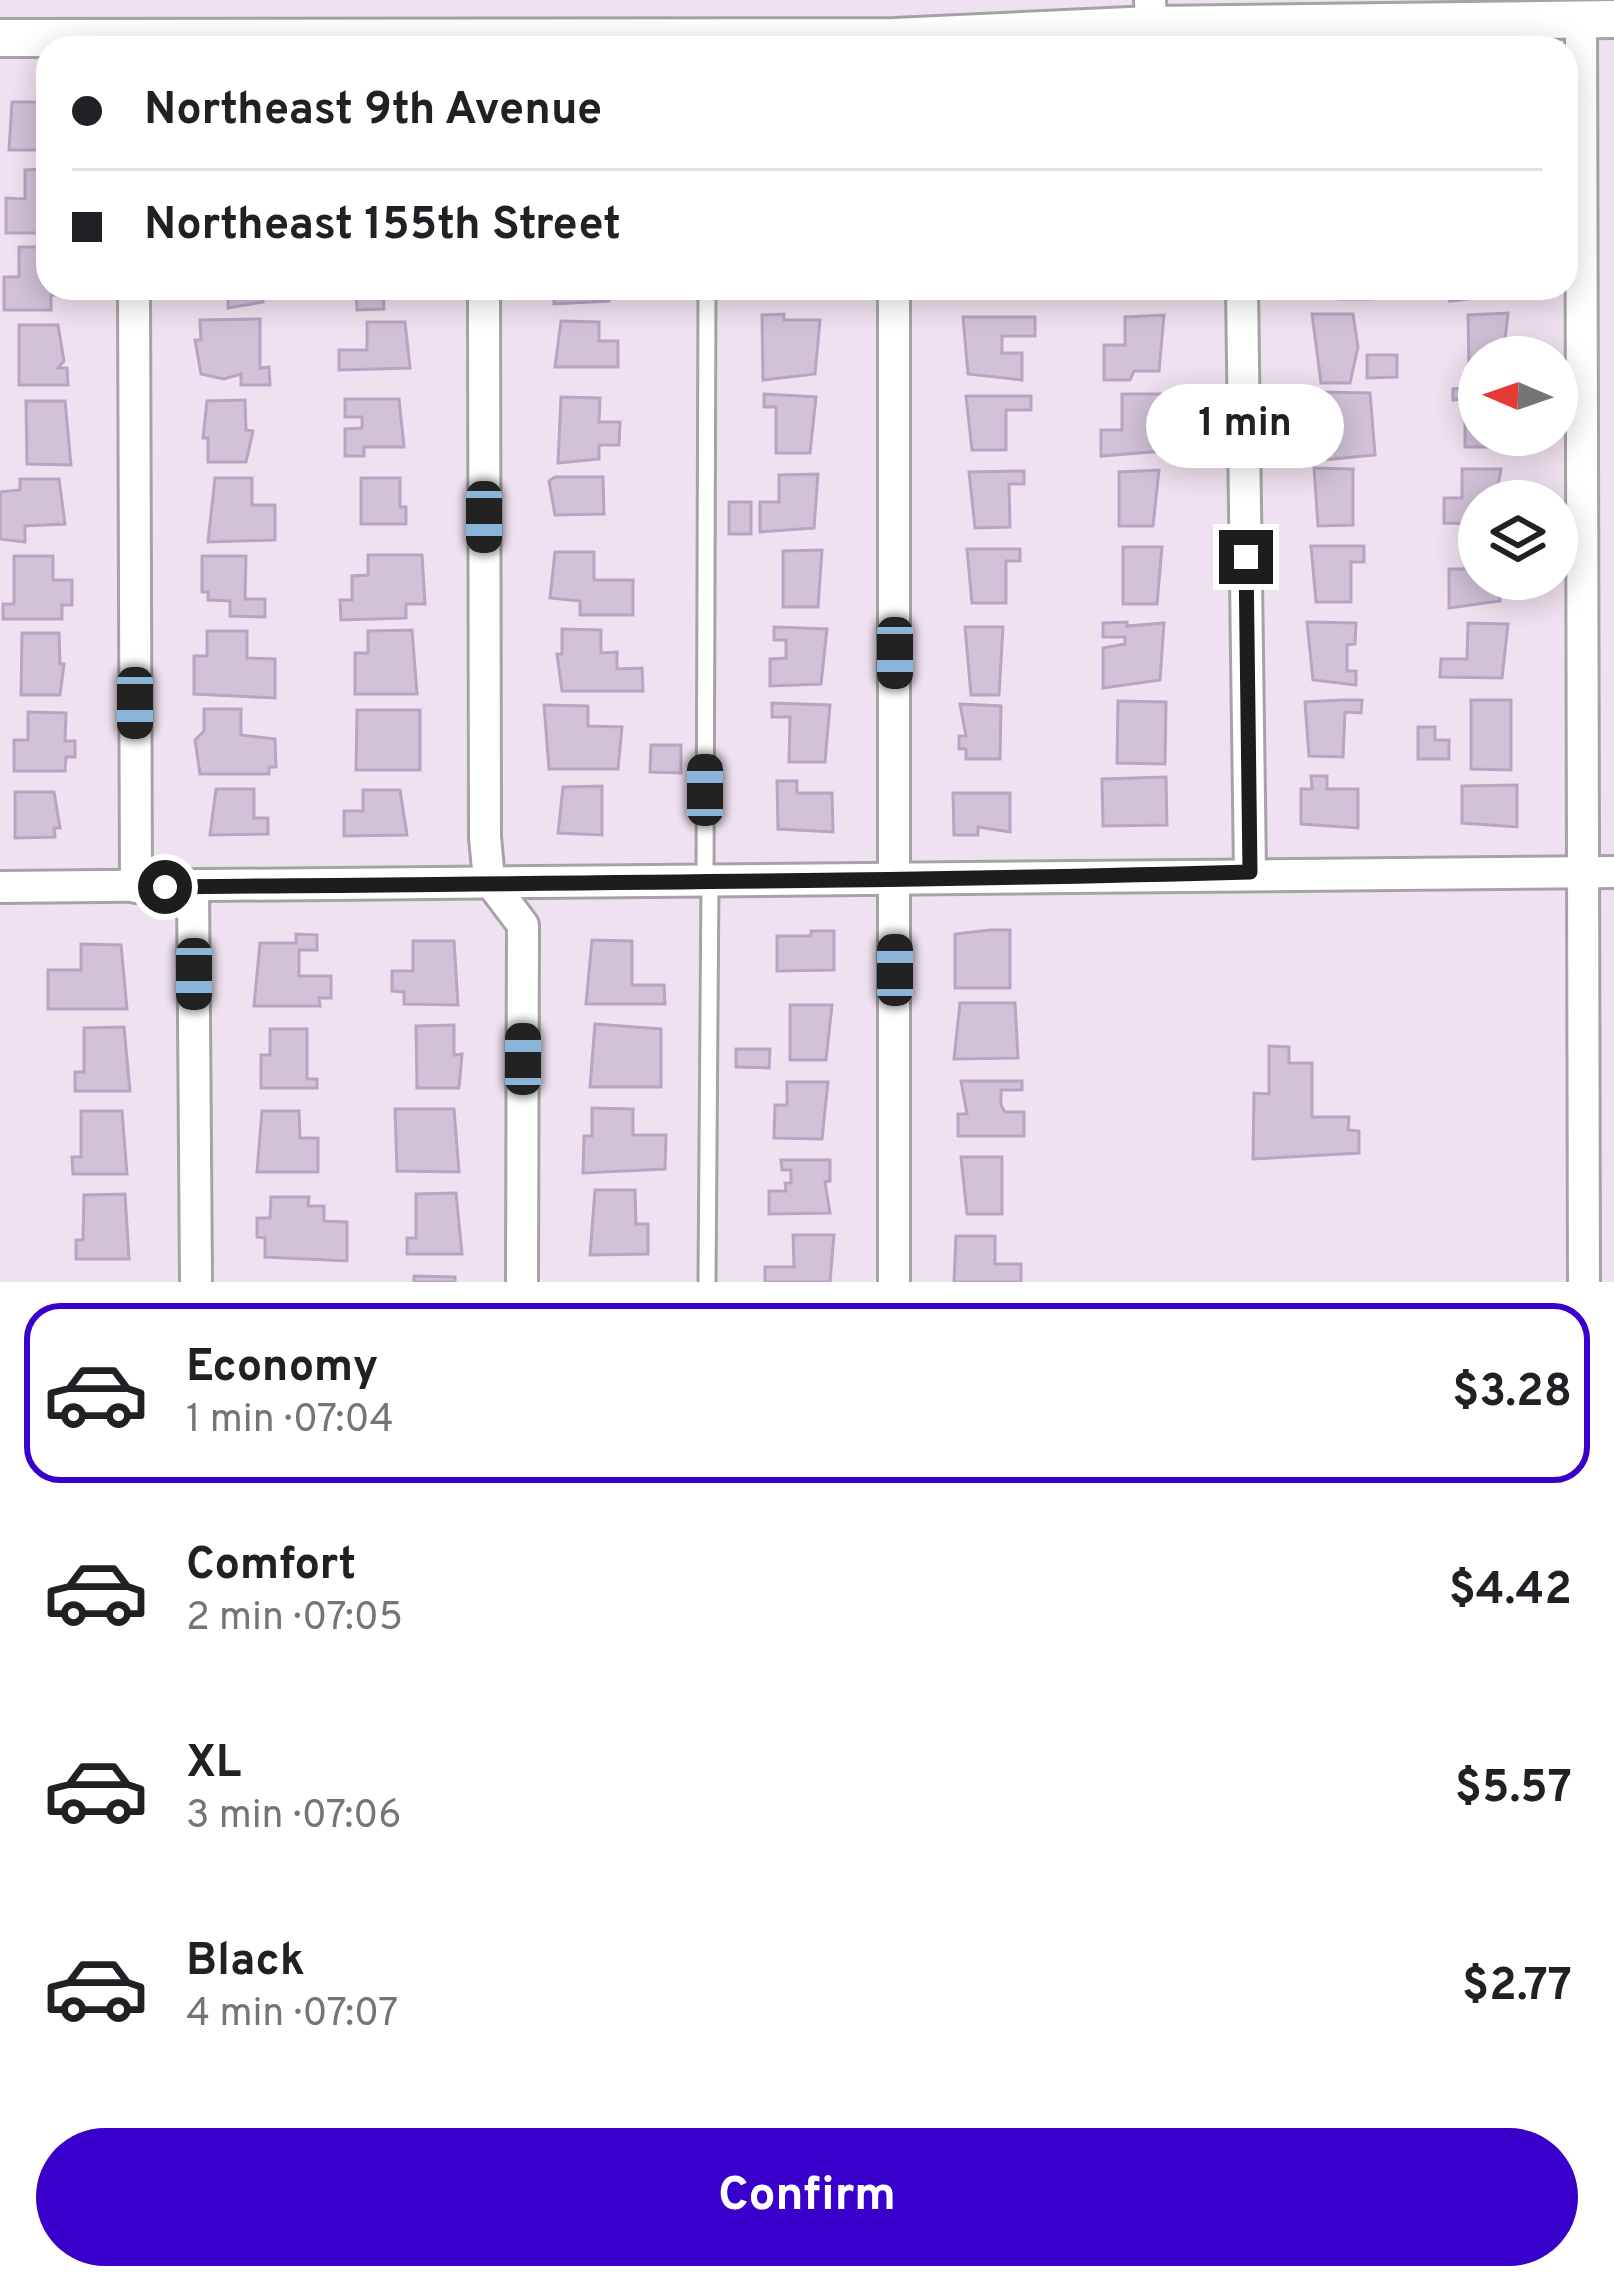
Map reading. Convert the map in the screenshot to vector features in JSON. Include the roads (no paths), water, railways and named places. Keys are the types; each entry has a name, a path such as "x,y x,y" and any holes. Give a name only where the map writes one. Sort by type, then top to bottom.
{"street":[{"path":"952,36 1151,12 1238,36 1598,19 1599,873 1583,1282"},
{"path":"0,38 36,39"},
{"path":"134,300 136,887"},
{"path":"484,300 489,880 524,925 522,1282"},
{"path":"894,300 895,1282"},
{"path":"1242,300 1250,872"},
{"path":"0,887 489,880 895,881 1250,872 1599,873"},
{"path":"193,886 196,1282"}],"lane":[{"path":"707,300 707,1282"}]}
